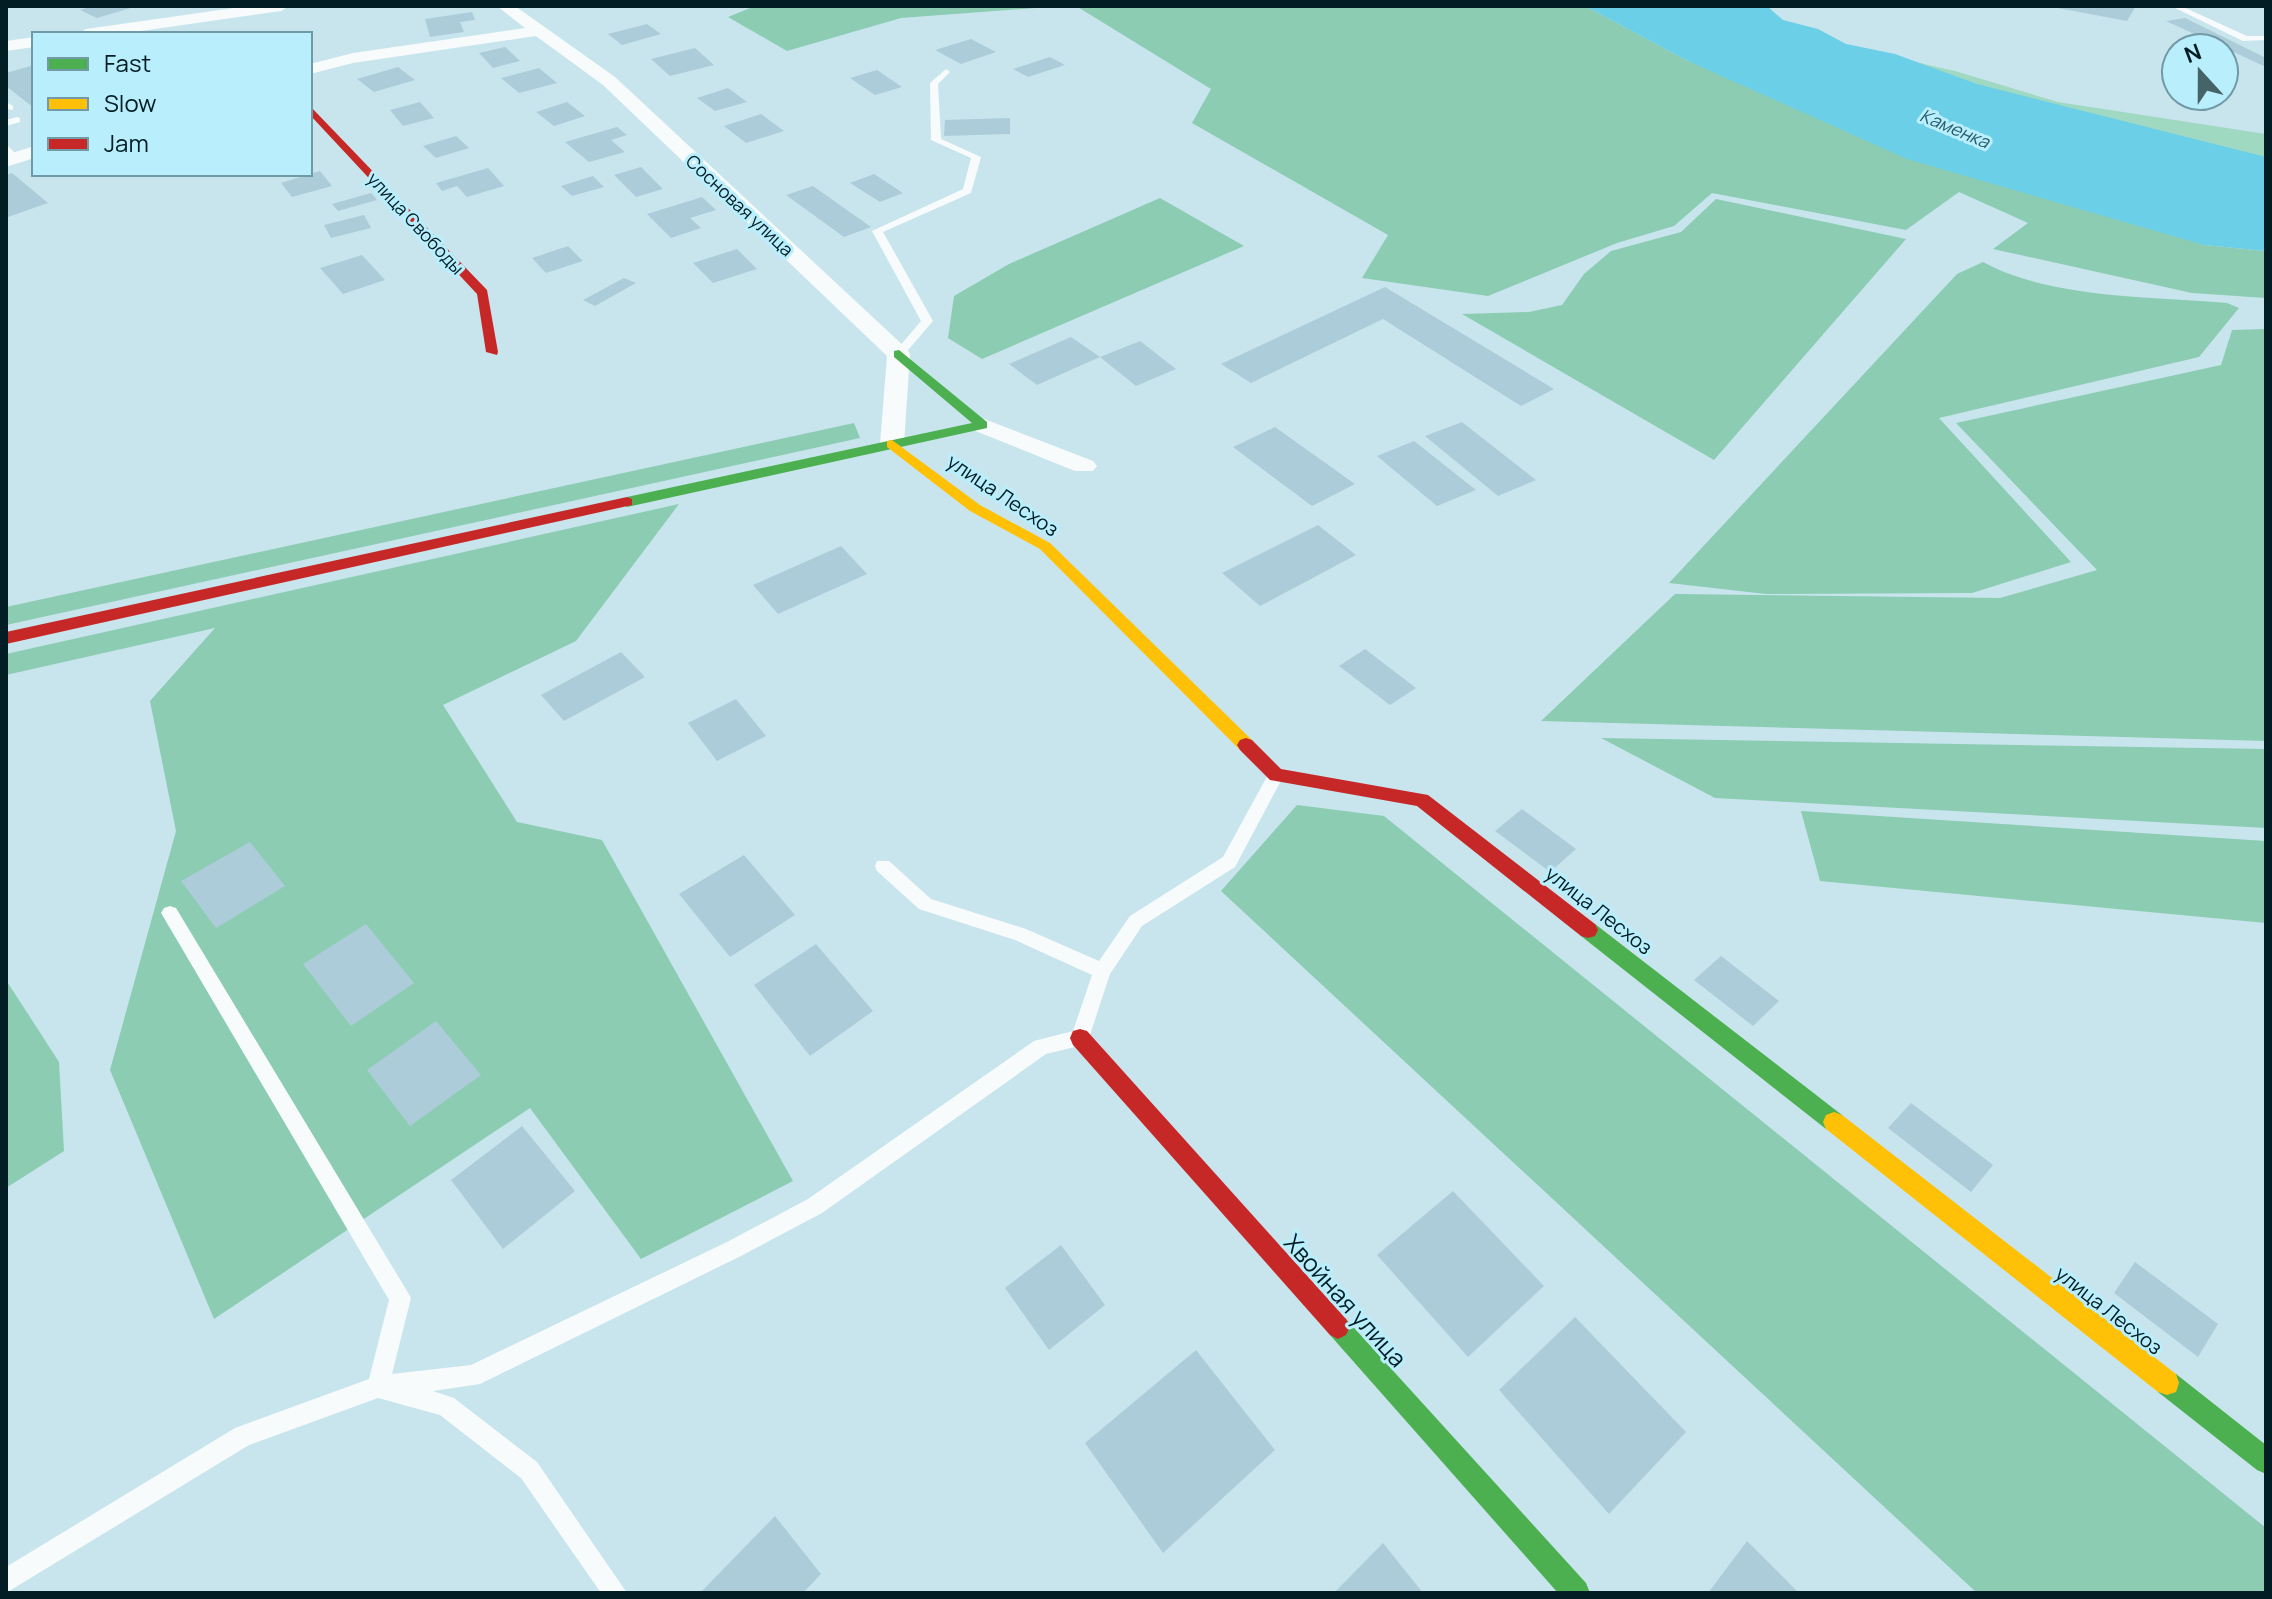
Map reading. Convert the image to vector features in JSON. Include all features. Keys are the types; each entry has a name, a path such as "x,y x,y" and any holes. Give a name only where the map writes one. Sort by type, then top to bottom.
{"street":[{"path":"100,32 281,6"},
{"name":"Сосновая улица","path":"505,6 609,81 899,354"},
{"path":"312,68 353,58 539,31"},
{"path":"6,46 32,42"},
{"name":"улица Свободы","path":"312,111 483,293 492,352"},
{"path":"899,354 982,425 1084,466"},
{"path":"892,444 899,354"},
{"path":"6,638 982,425"},
{"name":"улица Лесхоз","path":"892,444 975,508 1045,546 1276,775 1422,800 2266,1461"},
{"name":"Хвойная улица","path":"1080,1038 1576,1593"}],"lane":[{"path":"2175,6 2246,39 2266,38"},
{"path":"899,354 927,321 877,231 968,191 976,157 936,140 934,83 946,72"},
{"path":"6,123 17,120"},
{"path":"6,1581 243,1436 378,1387 472,1376 734,1249 815,1206 1041,1047 1080,1038 1102,971 1136,921 1229,862 1276,775"},
{"path":"883,866 925,904 1020,934 1102,971"},
{"path":"170,913 400,1298 378,1387"},
{"path":"378,1387 446,1406 529,1470 615,1593"}],"green space":[{"path":"755,6 1062,6 901,18 787,51 728,17"},
{"path":"1076,6 1585,6 1688,61 2204,245 2266,251 2266,298 2192,293 1993,249 2028,223 1959,192 1906,230 1712,193 1674,226 1617,243 1488,296 1362,278 1388,235 1192,123 1211,89"},
{"path":"1897,58 1955,71 2058,102 2266,134 2266,162 1994,93"},
{"path":"1160,198 1244,246 982,359 948,338 954,296 1009,264"},
{"path":"1716,199 1906,239 1714,460 1462,314 1529,312 1562,305 1584,274 1611,251 1681,232"},
{"path":"1983,262 2039,283 2070,289 2227,303 2239,308 2199,357 1939,418 2071,562 1972,593 1766,594 1669,583 1957,274"},
{"path":"2266,329 2266,741 1541,721 1675,594 2000,598 2097,570 1956,423 2221,365 2232,330"},
{"path":"854,423 860,438 6,625 6,607"},
{"path":"679,504 576,641 443,705 517,822 602,840 793,1181 641,1259 530,1108 214,1319 110,1070 176,831 150,701 215,628 6,675 6,654"},
{"path":"1601,738 2266,749 2266,828 1715,798"},
{"path":"1297,805 1384,816 2266,1528 2266,1593 1977,1593 1221,891"},
{"path":"1801,811 2266,841 2266,923 1820,881"},
{"path":"6,980 59,1062 64,1151 6,1188"}],"water":[{"name":"Каменка","path":"1585,6 1767,6 1783,20 1818,29 1846,44 1895,54 1977,84 2266,157 2266,251 2204,245 1907,159 1688,61"}],"building":[{"path":"92,6 134,7 97,18 80,10"},
{"path":"2047,6 2088,8 2136,6 2127,21"},
{"path":"472,12 475,20 460,22 464,32 430,37 425,19"},
{"path":"2185,18 2213,32 2190,32 2166,21"},
{"path":"647,24 661,34 622,45 608,34"},
{"path":"971,39 996,52 961,64 935,50"},
{"path":"2240,45 2266,58 2266,67 2240,55"},
{"path":"505,47 520,61 493,68 479,53"},
{"path":"695,48 714,65 670,76 651,59"},
{"path":"1050,57 1065,65 1028,77 1013,69"},
{"path":"32,66 32,106 6,86 6,73"},
{"path":"398,67 415,80 374,92 357,79"},
{"path":"539,68 557,83 519,93 501,78"},
{"path":"877,70 902,87 875,95 850,78"},
{"path":"728,88 747,102 715,111 697,98"},
{"path":"420,102 434,118 403,126 390,110"},
{"path":"567,102 585,116 554,126 536,112"},
{"path":"761,114 784,131 746,143 724,126"},
{"path":"1010,118 1010,134 944,136 945,120"},
{"path":"617,127 627,135 611,140 625,152 589,162 565,142"},
{"path":"456,136 469,148 436,158 423,146"},
{"path":"641,167 663,189 636,197 614,175"},
{"path":"488,168 504,186 467,197 457,186 442,191 436,183"},
{"path":"320,171 332,186 292,197 281,183 312,176"},
{"path":"12,173 48,203 8,217 6,175"},
{"path":"874,174 903,193 880,202 850,183"},
{"path":"593,176 604,187 572,196 561,186"},
{"path":"813,186 871,227 844,237 786,195"},
{"path":"371,193 377,200 338,211 332,204"},
{"path":"702,197 716,210 690,218 701,228 671,238 647,214"},
{"path":"364,215 371,228 331,238 324,225"},
{"path":"568,246 583,261 546,273 532,258"},
{"path":"737,249 757,269 713,283 693,263"},
{"path":"362,255 385,280 343,294 320,268"},
{"path":"624,278 636,283 595,306 583,300"},
{"path":"1385,287 1554,389 1521,406 1383,319 1251,383 1221,364"},
{"path":"1071,337 1100,357 1037,385 1009,364"},
{"path":"1140,341 1176,369 1136,386 1100,357"},
{"path":"1462,422 1536,480 1498,496 1425,436"},
{"path":"1275,427 1355,484 1312,506 1233,447"},
{"path":"1414,441 1476,490 1437,506 1377,456"},
{"path":"1318,525 1356,555 1260,606 1222,573"},
{"path":"841,546 867,574 778,614 753,585"},
{"path":"1365,649 1416,688 1390,705 1339,666"},
{"path":"621,652 645,677 564,721 541,695"},
{"path":"736,699 766,736 717,761 688,723"},
{"path":"1522,809 1576,849 1550,872 1495,831"},
{"path":"250,842 285,886 216,928 181,881"},
{"path":"744,855 795,915 730,957 679,894"},
{"path":"366,924 414,983 351,1026 303,964"},
{"path":"816,944 873,1011 810,1056 754,985"},
{"path":"1721,956 1779,1001 1753,1026 1694,980"},
{"path":"436,1021 481,1075 410,1126 367,1070"},
{"path":"1911,1103 1993,1165 1971,1192 1888,1128"},
{"path":"522,1126 575,1191 503,1249 451,1180"},
{"path":"1453,1191 1544,1286 1468,1357 1377,1255"},
{"path":"1061,1245 1105,1305 1049,1350 1005,1288"},
{"path":"2135,1262 2218,1324 2198,1357 2114,1293"},
{"path":"1575,1317 1686,1432 1609,1514 1499,1390"},
{"path":"1196,1350 1275,1450 1163,1553 1085,1443"},
{"path":"775,1516 821,1574 803,1593 700,1593"},
{"path":"1747,1541 1799,1593 1708,1593"},
{"path":"1383,1543 1423,1593 1334,1593"}],"traffic: fast":[{"path":"627,502 982,425 899,354"},
{"path":"1588,930 1834,1122"},
{"path":"1338,1327 1576,1593"},
{"path":"2167,1383 2266,1461"}],"traffic: slow":[{"path":"892,444 975,508 1045,546 1246,745"},
{"path":"1834,1122 2167,1383"}],"traffic: jam":[{"path":"312,111 483,293 492,352"},
{"path":"6,638 627,502"},
{"path":"1246,745 1276,775 1422,800 1588,930"},
{"path":"1080,1038 1338,1327"}]}
